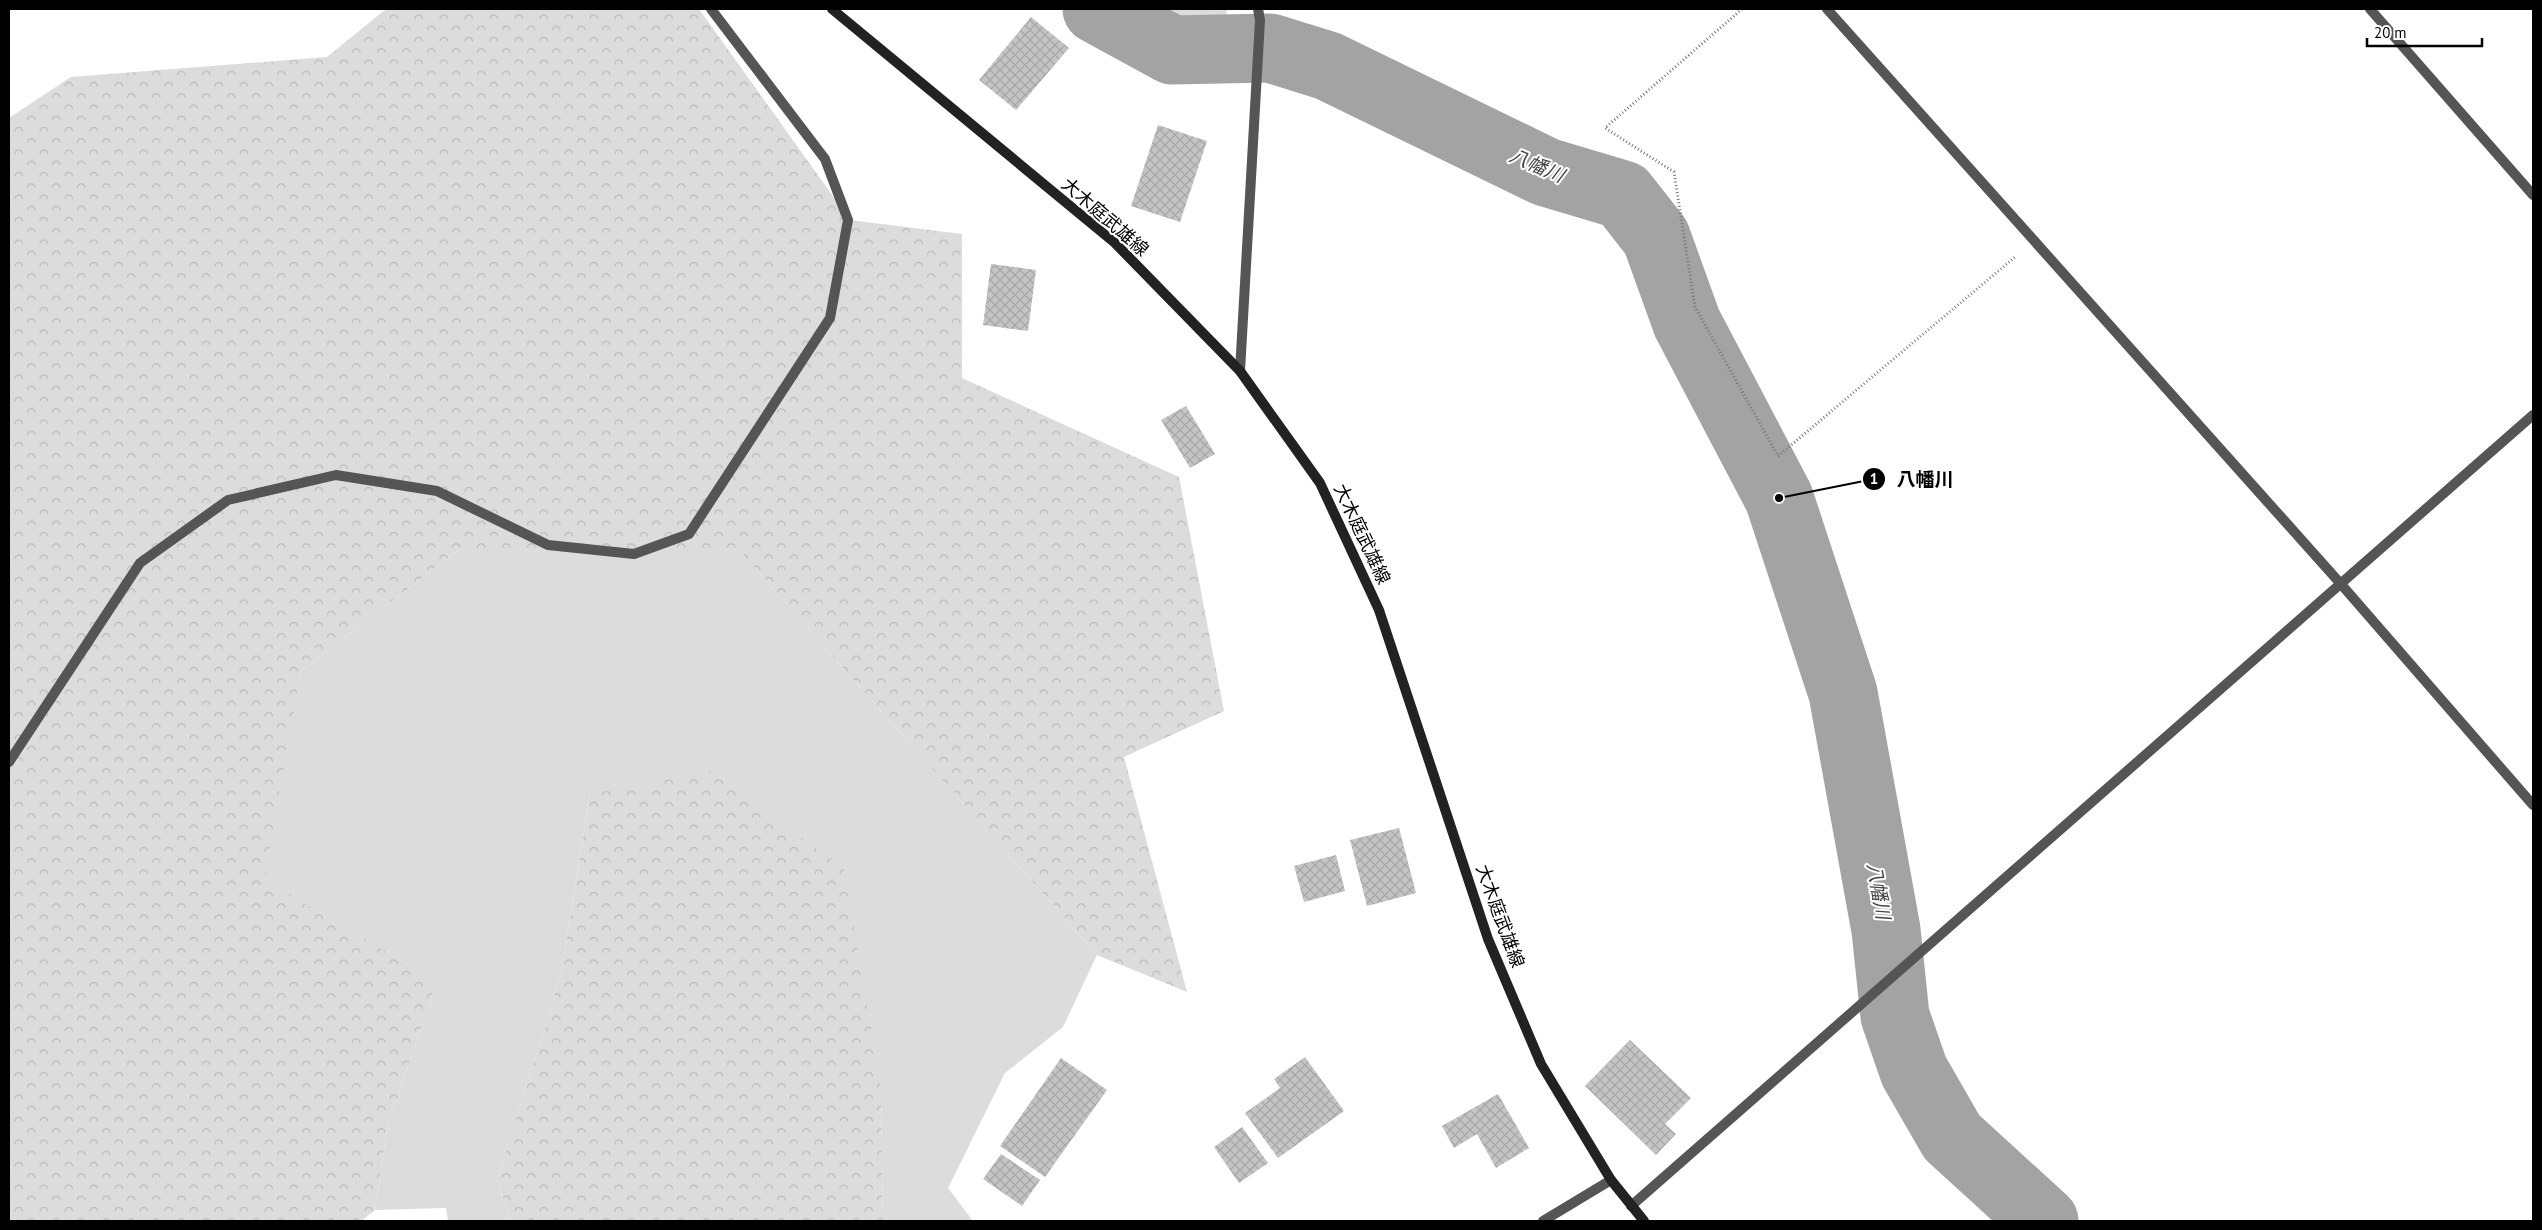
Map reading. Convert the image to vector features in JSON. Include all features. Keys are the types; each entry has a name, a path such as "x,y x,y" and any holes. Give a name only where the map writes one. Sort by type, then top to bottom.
{"main road":[{"name":"大木庭武雄線","path":"832,9 1115,243 1240,371 1320,483 1379,610 1488,939 1541,1064 1611,1180 1644,1221"}],"street":[{"path":"9,762 140,563 228,500 336,475 437,491 548,545 634,554 689,534 830,318 848,220 825,159 711,9"},
{"path":"1240,371 1260,20 1258,9"},
{"path":"1827,9 2340,583 2533,805"},
{"path":"2370,9 2533,195"},
{"path":"1631,1206 2533,415"},
{"path":"1543,1221 1611,1180"}],"path":[{"path":"1742,9 1605,128 1674,172 1695,307 1778,456 2034,241"}],"green space":[{"path":"386,9 699,9 850,220 962,234 962,378 1179,477 1224,711 1124,757 1187,992 1097,955 737,548 461,548 301,671 264,879 437,982 387,1129 375,1210 361,1221 9,1221 9,118 71,77 327,57"},
{"path":"1084,9 1227,9 1220,81 1163,81"},
{"path":"461,548 737,548 1097,955 1063,1027 1005,1073 948,1188 973,1221 883,1221 881,1087 590,794 561,975 497,1179 510,1221 448,1221 446,1208 375,1210 387,1129 437,982 263,879 301,671"},
{"path":"711,771 844,869 881,1087 883,1221 510,1221 497,1179 561,975 590,794"}],"building":[{"path":"1031,17 1069,48 1016,110 979,80"},
{"path":"1158,125 1207,141 1180,222 1131,206"},
{"path":"991,264 1036,270 1028,331 983,325"},
{"path":"1186,406 1215,454 1190,468 1161,420"},
{"path":"1399,828 1416,893 1367,906 1350,840"},
{"path":"1336,855 1345,891 1304,902 1294,866"},
{"path":"1630,1040 1691,1098 1665,1124 1676,1134 1656,1155 1585,1086"},
{"path":"1305,1057 1344,1111 1278,1158 1245,1113 1280,1088 1274,1079"},
{"path":"1061,1058 1107,1090 1045,1177 1000,1146"},
{"path":"1498,1094 1529,1148 1496,1168 1477,1134 1454,1148 1442,1126"},
{"path":"1242,1127 1268,1163 1239,1183 1214,1147"},
{"path":"1001,1154 1040,1180 1022,1206 983,1179"}],"waterway":[{"name":"八幡川","path":"1097,9 1172,50 1270,48 1328,66 1546,172 1623,195 1656,237 1687,323 1779,498 1843,693 1886,930 1895,1016 1914,1071 1952,1137 2044,1221"}],"place":[{"name":"八幡川","path":"1779,498"}]}
